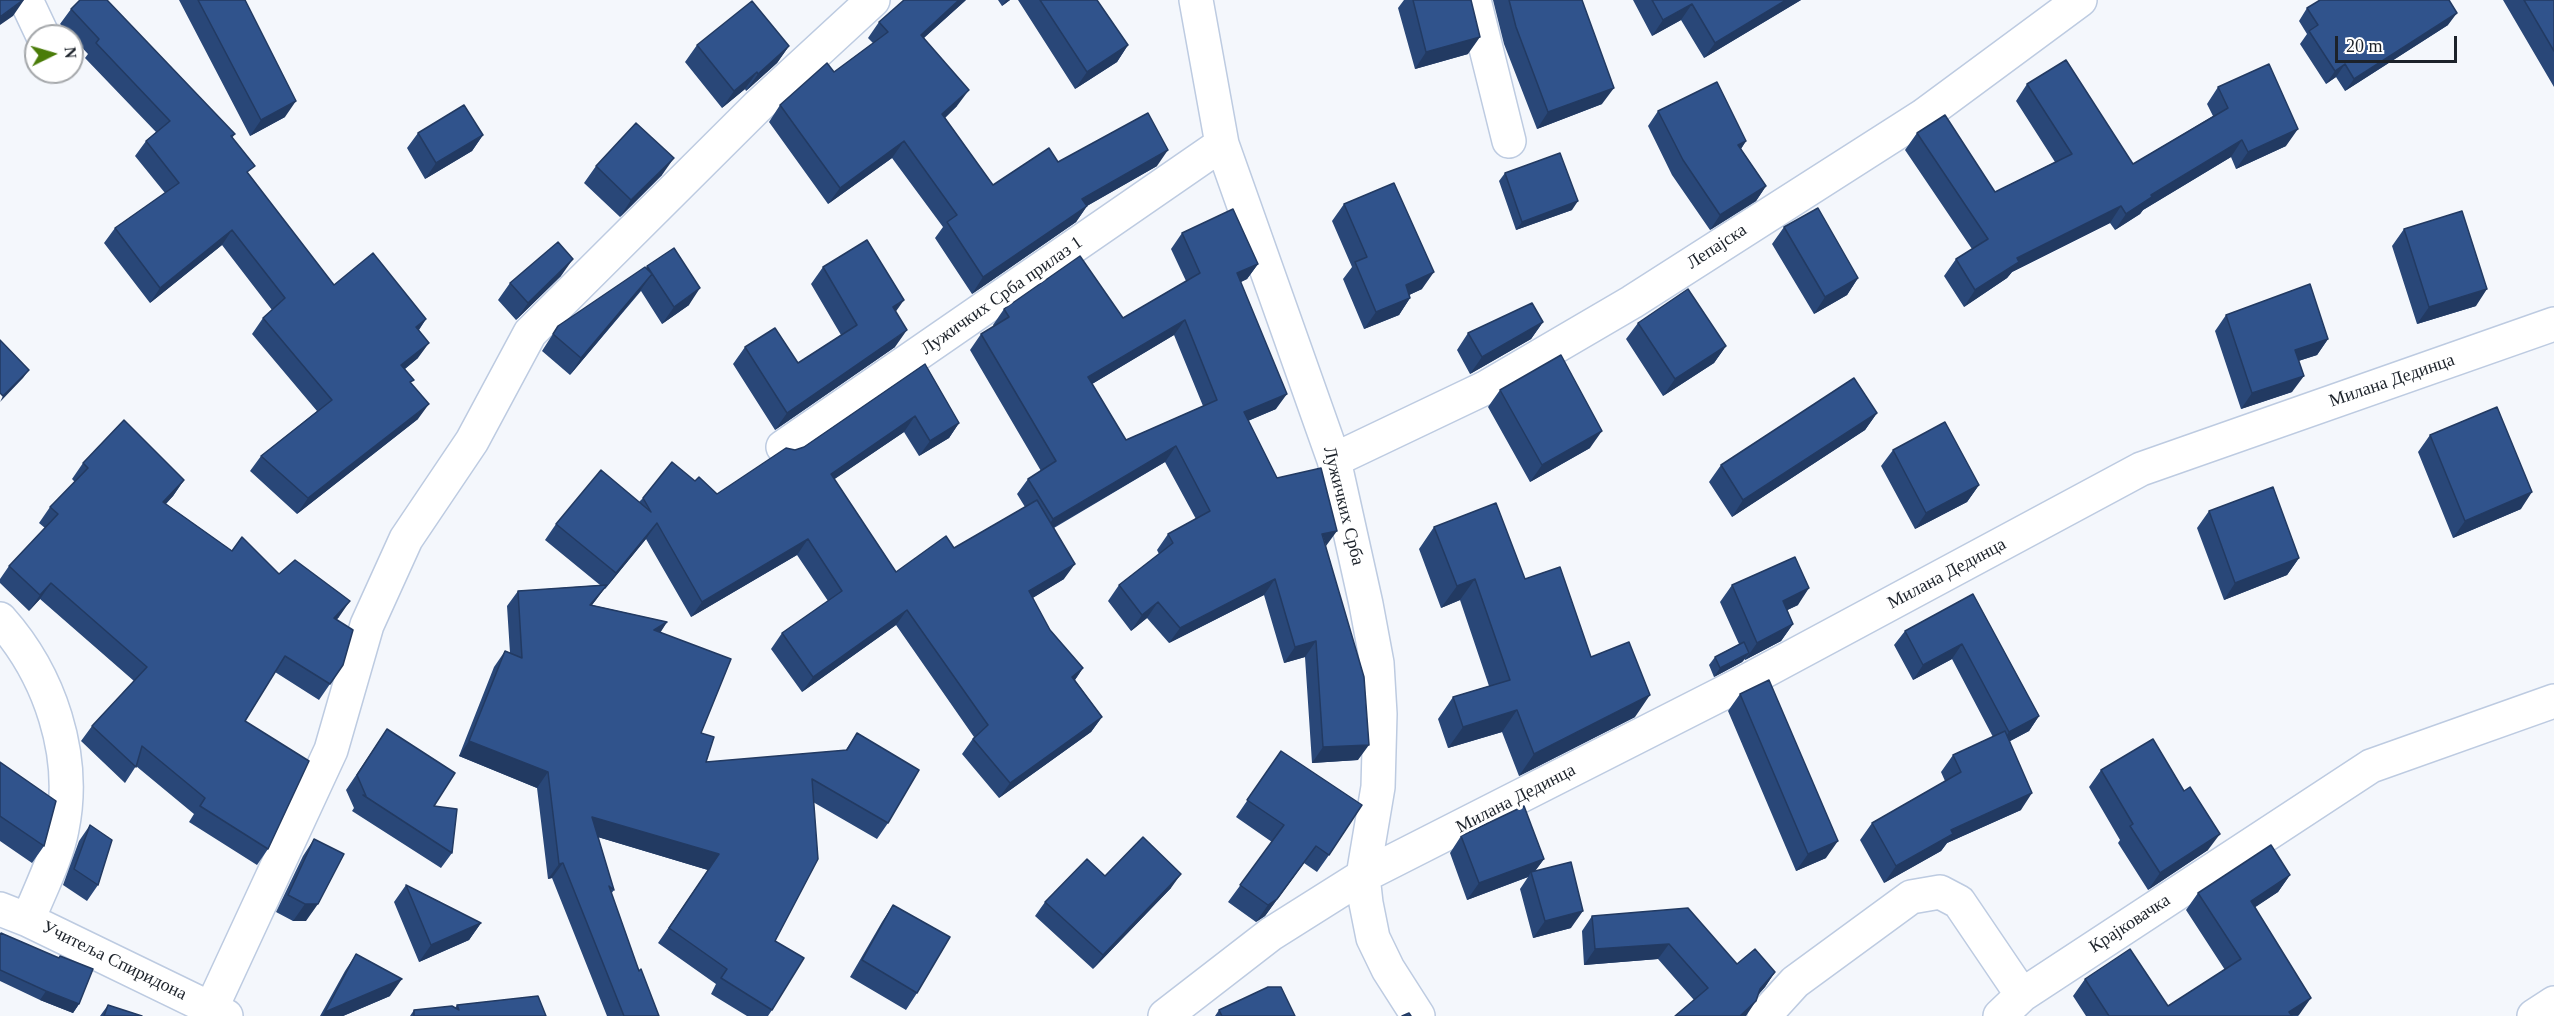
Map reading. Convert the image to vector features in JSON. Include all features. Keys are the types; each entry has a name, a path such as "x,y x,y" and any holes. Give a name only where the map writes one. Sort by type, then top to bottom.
{"street":[{"path":"26,0 37,24"},
{"path":"219,1012 331,750 367,625 406,539 472,441 530,333 757,108 873,0"},
{"name":"Лужичких Срба","path":"1196,0 1222,144 1334,460 1366,604 1377,663 1380,714 1378,787 1363,876 1373,938 1388,969 1418,1016"},
{"path":"1474,0 1509,141"},
{"name":"Лепајска","path":"1334,460 1485,388 1632,302 1923,116 2080,0"},
{"name":"Лужичких Срба прилаз 1","path":"783,447 1222,144"},
{"name":"Милана Дединца","path":"1165,1016 1271,934 1363,876 1739,685 2141,470 2554,324"},
{"path":"0,619 30,660 47,694 58,726 65,759 66,795 62,830 14,914"},
{"name":"Крајковачка","path":"1764,1016 1795,982 1911,897 1940,892 1959,902 2011,1006 2371,766 2554,701"},
{"name":"Учитеља Спиридона","path":"14,914 219,1012"},
{"path":"2534,1016 2554,1003"}],"building":[{"path":"0,0 23,0 0,17"},
{"path":"80,0 107,0 235,134 231,136 255,166 247,172 334,285 373,253 426,319 416,327 429,343 401,365 414,380 410,382 429,404 308,498 261,456 332,400 263,318 285,298 232,230 160,288 115,228 179,183 146,141 170,121 96,43 99,39 71,9"},
{"path":"198,0 245,0 296,101 261,120"},
{"path":"904,0 959,0 921,35 969,90 942,114 993,185 1049,148 1058,162 1148,113 1168,150 1082,199 1087,206 983,277 947,222 957,215 904,141 840,188 780,105 827,63 834,72 888,32 879,22"},
{"path":"1040,0 1097,0 1128,45 1087,72"},
{"path":"1413,0 1471,0 1480,37 1426,52"},
{"path":"1509,0 1582,0 1614,88 1548,112 1516,27"},
{"path":"1652,0 1786,0 1715,43 1692,4 1663,20"},
{"path":"2320,0 2449,0 2457,13 2354,79 2345,64 2335,71 2309,31 2318,25 2307,8"},
{"path":"2524,0 2554,0 2554,51"},
{"path":"752,1 789,46 758,74 757,72 734,91 697,45"},
{"path":"2066,60 2133,164 2228,108 2218,87 2269,64 2298,129 2248,152 2242,140 2151,195 2152,197 2126,214 2121,206 2017,258 2019,262 1975,290 1956,259 1988,239 1917,133 1945,115 1995,192 2072,154 2027,84"},
{"path":"1717,82 1746,141 1738,145 1766,186 1720,215 1683,160 1658,111"},
{"path":"464,105 483,135 436,163 418,133"},
{"path":"636,123 674,158 631,200 596,166"},
{"path":"1560,153 1578,201 1522,222 1505,173"},
{"path":"1394,183 1434,272 1406,285 1410,298 1376,312 1355,262 1367,257 1344,204"},
{"path":"1818,208 1858,278 1825,297 1784,227"},
{"path":"1233,209 1258,264 1237,273 1287,394 1244,412 1277,478 1321,468 1337,531 1322,534 1364,677 1369,745 1323,747 1316,641 1295,647 1275,579 1180,628 1158,602 1142,615 1119,585 1173,543 1168,534 1210,511 1176,446 1053,519 1028,479 1056,461 981,334 1009,317 1004,309 1080,256 1123,318 1200,273 1182,233","holes":["1185,320 1217,400 1126,440 1088,377"]},
{"path":"2462,211 2487,289 2429,307 2404,229"},
{"path":"867,240 904,300 893,307 907,330 787,413 745,347 775,328 798,363 857,325 823,267"},
{"path":"558,242 573,259 528,303 510,283"},
{"path":"674,248 700,288 674,307 647,266"},
{"path":"645,267 652,274 581,358 553,334 558,326"},
{"path":"2310,284 2328,339 2295,350 2304,376 2252,393 2226,315"},
{"path":"1688,289 1726,346 1675,379 1638,323"},
{"path":"1532,303 1543,322 1482,357 1468,333"},
{"path":"0,340 29,370 3,396 0,393"},
{"path":"1561,355 1602,431 1542,465 1500,390"},
{"path":"925,364 959,423 930,441 915,416 831,474 896,572 946,536 954,548 1037,500 1075,564 1029,591 1050,630 1083,668 1072,677 1102,717 1010,783 973,739 988,725 907,610 813,677 782,633 842,591 808,539 702,602 657,523 616,573 556,524 601,470 651,512 643,498 672,462 695,481 699,477 717,494 786,448 795,450 804,447"},
{"path":"1854,378 1877,413 1743,500 1721,465"},
{"path":"2497,407 2532,492 2465,521 2430,435"},
{"path":"124,420 184,480 163,502 232,551 242,537 279,574 295,560 350,601 334,618 353,630 343,665 330,684 285,656 245,721 309,761 268,849 200,806 205,798 142,746 136,767 92,726 147,667 51,583 40,595 9,566 58,514 50,507 88,468 83,463"},
{"path":"1945,422 1979,485 1926,513 1893,450"},
{"path":"2273,487 2299,558 2235,583 2209,511"},
{"path":"1496,503 1525,579 1560,567 1591,657 1629,642 1650,695 1534,754 1517,710 1463,727 1453,697 1510,680 1475,579 1457,586 1434,527"},
{"path":"1795,557 1809,588 1783,601 1793,624 1757,643 1732,585"},
{"path":"607,585 590,605 667,622 654,630 731,659 701,733 714,737 706,762 847,750 857,733 919,770 888,823 812,779 818,859 775,941 804,958 772,1010 721,978 727,969 669,928 719,854 592,817 614,890 609,886 639,971 641,969 659,1016 624,1016 563,863 559,864 548,772 469,741 505,651 522,658 518,591"},
{"path":"1973,594 2039,716 2009,732 1962,644 1923,665 1905,631"},
{"path":"1744,642 1749,653 1720,668 1715,657"},
{"path":"1769,680 1838,841 1808,854 1740,694"},
{"path":"387,729 455,773 434,806 457,809 452,853 363,795 366,796 357,775"},
{"path":"2005,731 2032,793 1951,830 1953,834 1896,866 1872,823 1961,772 1953,755"},
{"path":"2153,739 2184,791 2190,787 2220,834 2160,873 2130,826 2133,824 2101,770"},
{"path":"1281,751 1362,805 1329,855 1316,846 1277,899 1268,905 1240,885 1284,825 1247,800"},
{"path":"0,762 56,801 44,846 0,816"},
{"path":"1524,806 1544,859 1479,883 1461,836"},
{"path":"90,825 112,840 98,885 74,869"},
{"path":"1143,837 1181,874 1103,955 1045,902 1087,859 1105,876"},
{"path":"314,839 344,854 318,904 305,904 288,895"},
{"path":"2271,845 2290,875 2251,901 2311,998 2289,1012 2292,1016 2109,1016 2085,979 2130,949 2168,1006 2241,959 2198,893"},
{"path":"1571,862 1583,911 1545,921 1531,872"},
{"path":"406,885 481,923 431,945"},
{"path":"893,905 950,937 917,993 862,960"},
{"path":"1688,908 1737,964 1755,949 1775,972 1760,989 1756,1001 1740,1016 1675,1016 1708,988 1669,944 1595,949 1592,916"},
{"path":"1,933 59,958 60,956 93,969 79,1004 0,970"},
{"path":"356,954 402,979 325,1012"},
{"path":"1268,987 1281,987 1295,1016 1222,1016 1219,1010"},
{"path":"538,996 546,1016 414,1016 414,1010 452,1006 459,1010 457,1005"},
{"path":"108,1005 142,1016 104,1016"}]}
